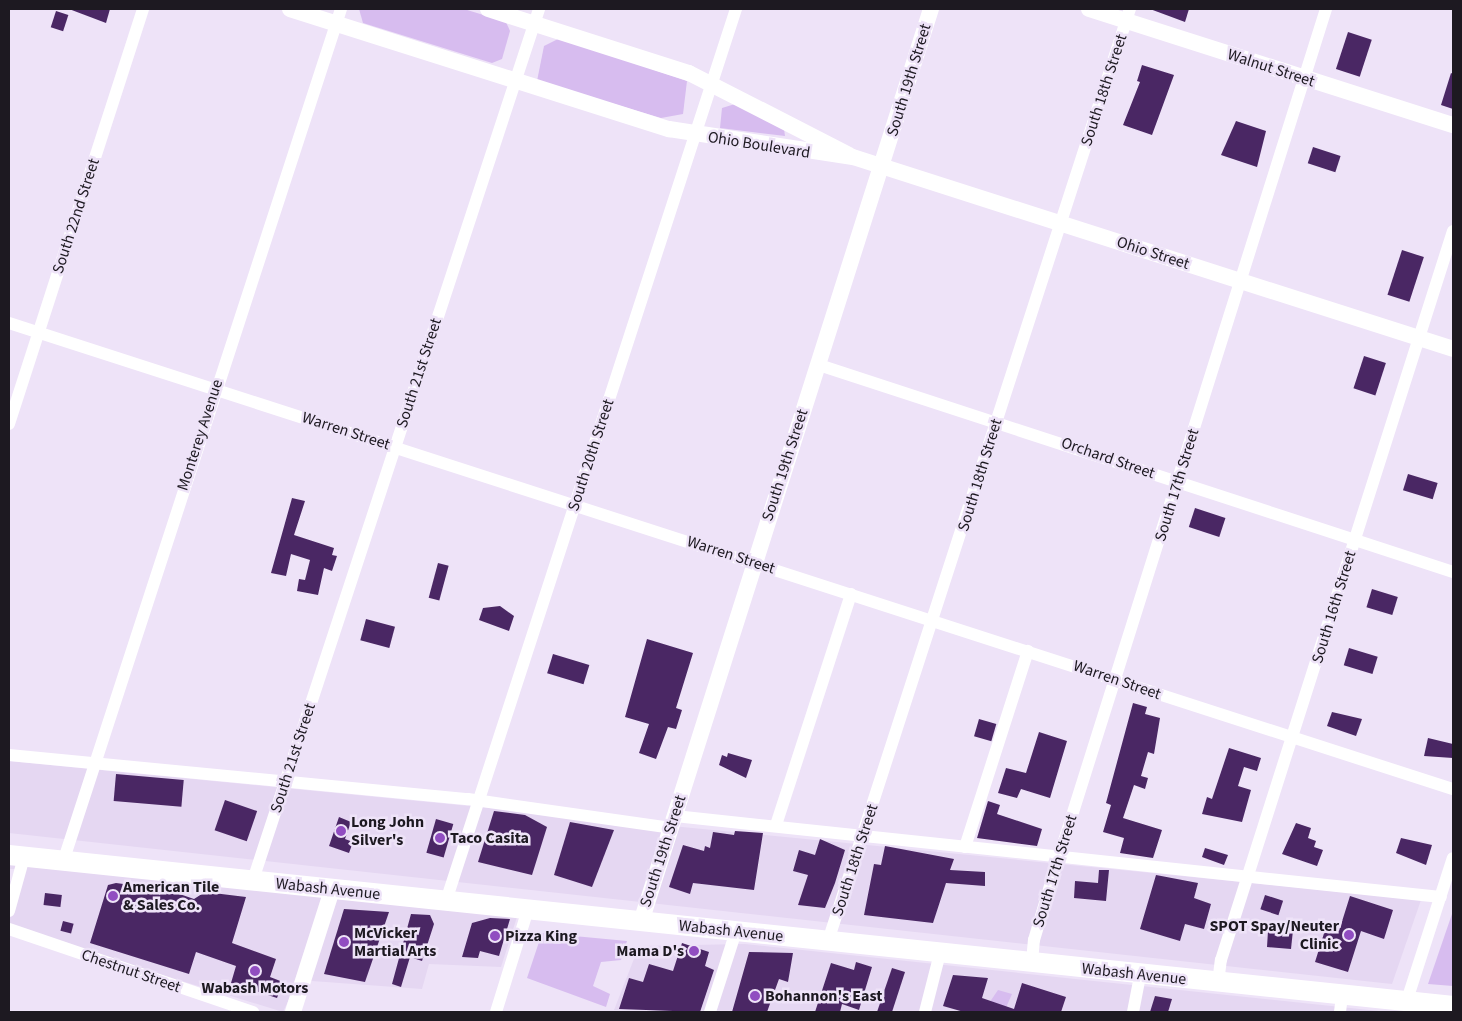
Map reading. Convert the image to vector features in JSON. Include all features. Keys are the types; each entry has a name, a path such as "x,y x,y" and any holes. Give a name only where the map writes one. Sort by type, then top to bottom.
{"main road":[{"name":"Wabash Avenue","path":"16,856 1032,962 1218,983 1341,1004 1406,1000 1453,1006"}],"street":[{"name":"South 22nd Street","path":"9,424 143,9"},
{"name":"Ohio Boulevard","path":"290,9 338,16 514,82 696,136 853,157"},
{"name":"Ohio Boulevard","path":"488,9 536,16 713,83 853,157"},
{"name":"South 20th Street","path":"446,901 736,9"},
{"name":"South 19th Street","path":"641,922 753,562 819,364 931,9"},
{"name":"Walnut Street","path":"1090,9 1128,14 1304,78 1453,125"},
{"name":"South 17th Street","path":"1032,962 1034,940 1059,857 1117,681 1326,9"},
{"name":"South 18th Street","path":"828,941 934,620 1128,14"},
{"name":"Monterey Avenue","path":"63,862 338,16"},
{"name":"South 21st Street","path":"253,880 536,16"},
{"name":"Ohio Street","path":"853,157 1453,348"},
{"name":"South 16th Street","path":"1218,983 1354,539 1453,231"},
{"name":"Warren Street","path":"9,323 1453,789"},
{"name":"Orchard Street","path":"819,364 1453,572"},
{"path":"776,825 851,594"},
{"path":"964,847 1028,651"},
{"path":"9,755 673,822 776,825 1250,879 1441,897"},
{"path":"9,911 16,856"},
{"path":"1406,1000 1453,858"},
{"path":"293,1012 332,890"},
{"path":"496,1012 528,908"},
{"name":"Chestnut Street","path":"9,929 252,1012"},
{"path":"710,1012 736,931"},
{"path":"925,1012 940,953"},
{"path":"1132,1012 1140,975"}],"shaded area":[{"path":"359,9 464,9 506,22 510,31 502,59 492,63 363,23"},
{"path":"560,38 687,81 683,114 661,118 537,81 544,46"},
{"path":"735,104 784,129 785,136 720,128 722,108"},
{"path":"9,761 1421,900 1392,984 9,833"},
{"path":"9,864 517,917 501,967 429,964 422,989 298,980 283,1012 9,928 9,886 15,869 9,869"},
{"path":"1453,911 1453,986 1428,984"},
{"path":"542,933 627,941 621,960 601,962 593,986 610,994 606,1007 527,978"},
{"path":"745,944 1388,1012 614,1010 639,946"},
{"path":"998,990 1012,994 1004,1012 983,1012"}],"building":[{"path":"69,9 110,9 106,23"},
{"path":"1150,9 1189,9 1185,22"},
{"path":"56,11 68,15 63,31 51,27"},
{"path":"1348,32 1372,40 1360,77 1336,69"},
{"path":"1142,65 1174,75 1152,135 1123,125 1140,82 1137,81"},
{"path":"1451,73 1453,74 1453,109 1441,105"},
{"path":"1236,121 1266,131 1257,167 1221,155"},
{"path":"1313,147 1341,156 1335,172 1308,163"},
{"path":"1402,250 1424,257 1409,302 1387,295"},
{"path":"1364,356 1386,363 1375,395 1353,388"},
{"path":"1408,474 1438,483 1433,499 1403,490"},
{"path":"292,498 305,501 294,535 334,548 332,555 337,556 332,571 324,568 318,595 297,591 299,579 305,580 310,560 291,554 286,576 271,573"},
{"path":"1195,508 1225,518 1219,537 1189,527"},
{"path":"438,563 449,566 439,601 429,598"},
{"path":"1372,589 1398,597 1392,615 1366,607"},
{"path":"500,606 514,616 509,631 479,620 483,608"},
{"path":"366,619 395,627 389,648 360,640"},
{"path":"647,639 693,653 676,708 682,710 676,729 668,727 656,759 639,753 649,724 625,717"},
{"path":"1349,648 1378,657 1372,674 1344,665"},
{"path":"553,654 589,665 583,684 547,673"},
{"path":"1133,703 1147,707 1145,714 1160,718 1154,754 1148,752 1141,776 1148,778 1145,789 1134,785 1123,818 1162,830 1153,858 1120,853 1124,838 1103,832 1111,805 1106,803"},
{"path":"1332,712 1362,719 1356,736 1327,726"},
{"path":"979,719 996,724 991,741 974,736"},
{"path":"1039,732 1067,741 1050,798 1021,789 1017,798 998,793 1006,768 1026,773"},
{"path":"1428,738 1453,744 1453,758 1424,756"},
{"path":"1229,748 1261,758 1257,771 1244,767 1238,786 1251,790 1242,822 1202,814 1207,797 1212,799"},
{"path":"728,753 752,760 746,778 719,765 722,755 727,757"},
{"path":"116,774 184,780 181,807 114,801"},
{"path":"225,800 257,811 247,841 215,830"},
{"path":"988,801 1000,805 997,814 1042,829 1037,846 977,838"},
{"path":"494,811 525,815 547,827 532,875 478,862"},
{"name":"Long John Silver's","path":"339,817 351,822 345,839 353,842 349,853 329,846"},
{"name":"Taco Casita","path":"436,819 453,824 444,858 426,853"},
{"path":"570,822 614,830 592,887 554,875"},
{"path":"1296,823 1311,828 1308,838 1316,841 1314,847 1323,850 1317,866 1282,854"},
{"path":"735,831 763,833 754,890 693,883 690,894 669,887 683,845 704,851 705,846 710,848 713,832 734,835"},
{"path":"1401,838 1432,845 1426,865 1396,853"},
{"path":"820,839 845,850 835,883 825,908 798,905 808,875 793,871 799,850 815,855"},
{"path":"885,846 954,859 950,870 985,872 985,886 946,883 933,923 864,915 874,864 881,865"},
{"path":"1205,848 1228,855 1224,865 1202,857"},
{"path":"1099,870 1109,870 1106,901 1074,898 1075,881 1098,883"},
{"path":"1156,875 1198,883 1194,898 1211,904 1204,929 1185,924 1180,941 1140,929"},
{"path":"116,883 168,890 194,899 205,892 246,897 232,943 276,959 270,977 283,982 277,998 231,983 236,966 196,952 189,974 90,943 108,885"},
{"path":"45,893 62,895 60,907 44,905"},
{"path":"1265,895 1283,901 1278,915 1260,909"},
{"name":"SPOT Spay/Neuter Clinic","path":"1350,896 1393,910 1384,939 1361,931 1348,972 1315,962 1326,927 1339,931"},
{"path":"344,909 389,912 365,982 324,974"},
{"path":"411,914 430,915 434,924 422,961 410,957 401,987 392,984"},
{"path":"490,918 510,919 499,956 480,951 478,958 462,957 472,923"},
{"path":"63,921 74,924 71,934 60,931"},
{"path":"1276,929 1293,930 1291,949 1267,947 1268,931"},
{"path":"682,943 709,952 705,966 714,970 700,1012 619,1009 629,978 643,982 649,964 673,971"},
{"name":"Bohannon's East","path":"749,952 793,953 788,982 779,979 767,1012 732,1012"},
{"path":"856,962 872,967 859,1010 842,1004 840,1012 815,1012 831,963 854,970"},
{"path":"892,968 905,972 892,1012 877,1012"},
{"path":"953,975 988,978 982,998 1014,1009 1022,983 1066,997 1061,1012 964,1012 943,1006"},
{"path":"1155,996 1172,999 1168,1012 1150,1012"}],"place":[{"name":"Long John Silver's","path":"341,831"},
{"name":"Taco Casita","path":"440,838"},
{"name":"American Tile & Sales Co.","path":"113,896"},
{"name":"SPOT Spay/Neuter Clinic","path":"1349,935"},
{"name":"Pizza King","path":"495,936"},
{"name":"McVicker Martial Arts","path":"344,942"},
{"name":"Mama D's","path":"694,951"},
{"name":"Wabash Motors","path":"255,971"},
{"name":"Bohannon's East","path":"755,996"}]}
